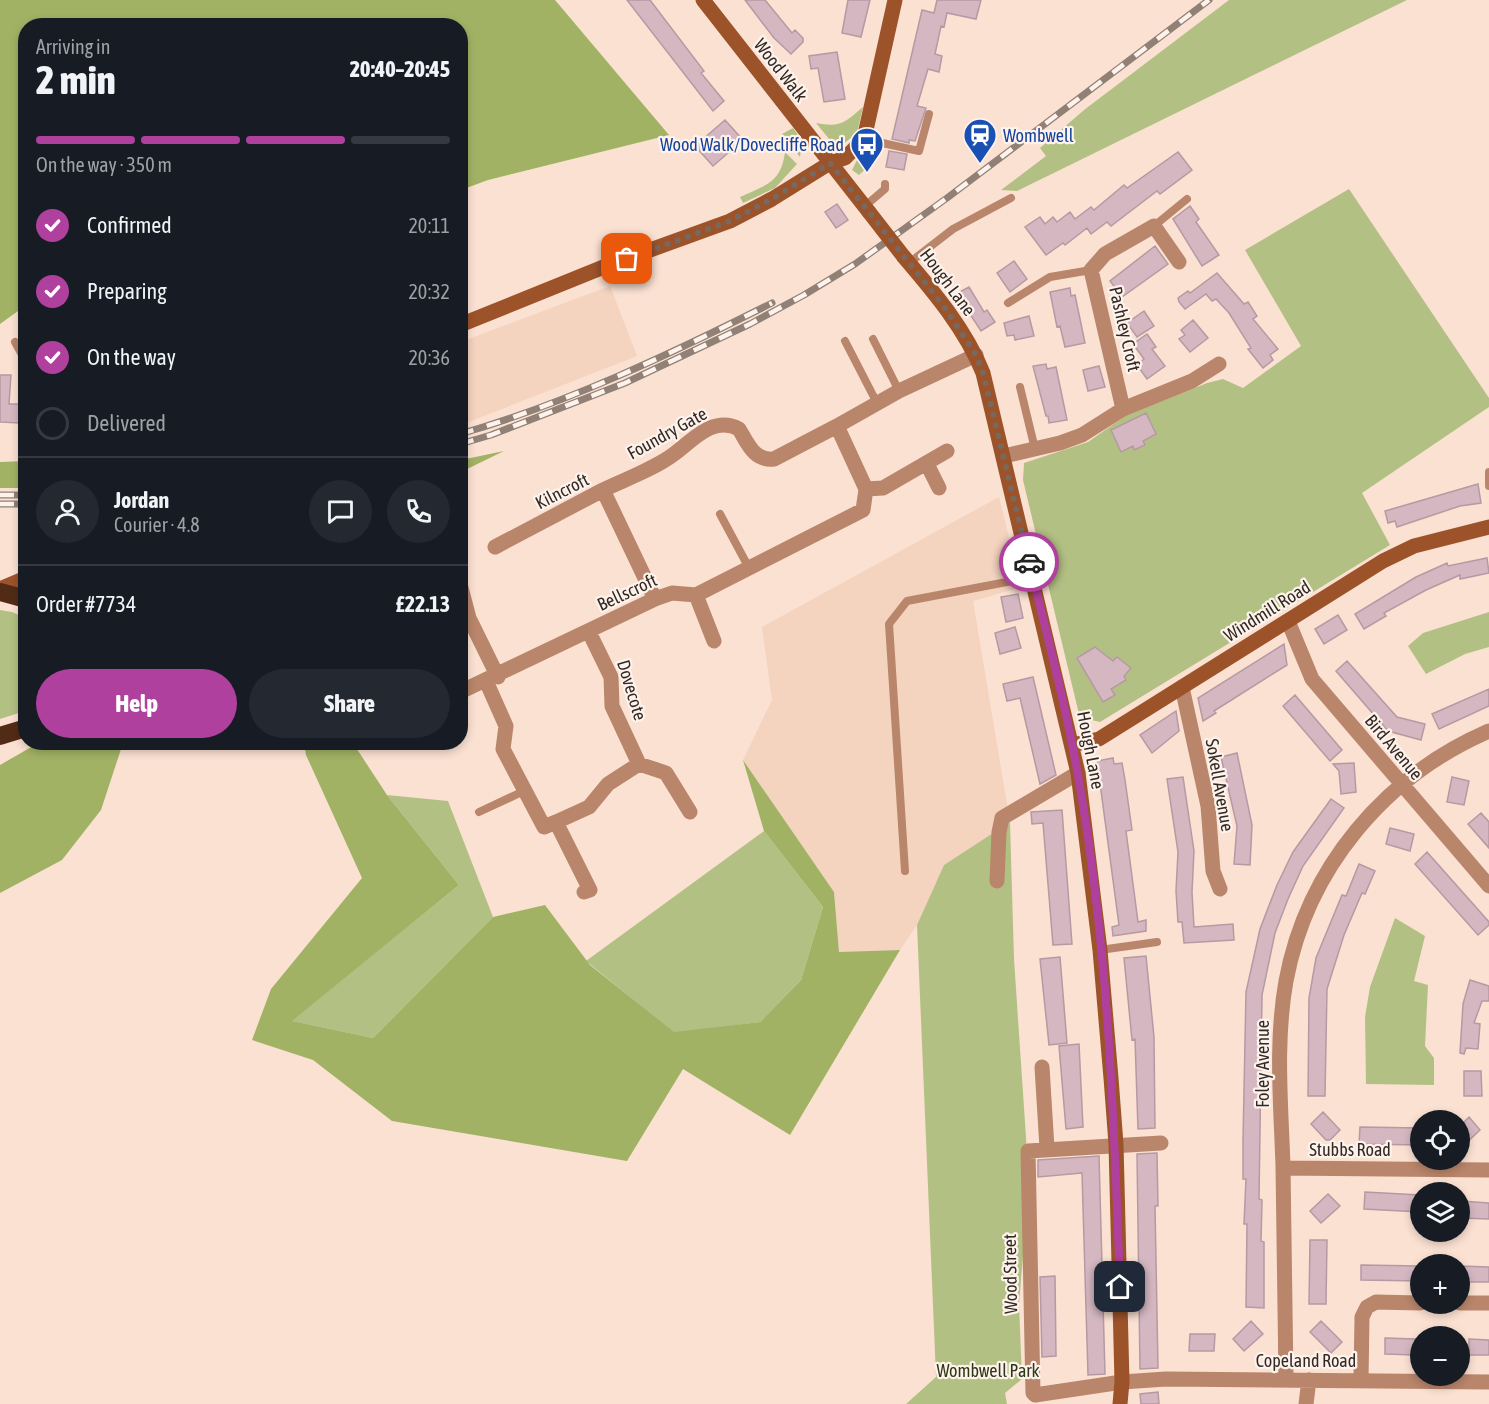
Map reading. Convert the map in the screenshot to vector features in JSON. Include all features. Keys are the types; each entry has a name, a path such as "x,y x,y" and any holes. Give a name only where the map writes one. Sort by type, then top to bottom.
{"highway":[{"path":"0,590 18,596"},
{"path":"0,736 18,731"},
{"path":"0,741 18,732"}],"main road":[{"name":"Wood Walk","path":"703,0 830,163"},
{"path":"468,322 606,266 730,221 772,199 830,163 845,158 864,139 895,0"},
{"name":"Hough Lane","path":"830,163 945,308 976,355 1004,456 1033,577 1078,773 1100,950 1116,1144 1122,1382 1120,1404"},
{"name":"Windmill Road","path":"1072,745 1099,739 1383,561 1414,546 1489,527"},
{"path":"0,590 18,582"}],"street":[{"path":"1154,226 1179,262"},
{"name":"Pashley Croft","path":"1123,409 1091,270 1105,255 1154,226"},
{"name":"Foundry Gate","path":"603,490 674,454 691,438 724,424 739,429 753,453 767,460 837,426 899,391 976,355"},
{"path":"1004,456 1082,435 1123,409 1192,381 1219,364"},
{"path":"837,426 866,489 883,489 947,451"},
{"path":"927,464 939,488"},
{"name":"Bellscroft","path":"468,689 655,599 672,593 696,595 863,510 866,489"},
{"name":"Kilncroft","path":"495,547 603,490 655,599"},
{"path":"696,595 714,641"},
{"path":"468,614 492,679 506,726 503,749 544,827 589,807 608,784 639,764 666,773 690,812"},
{"name":"Bird Avenue","path":"1288,621 1311,679 1489,886"},
{"name":"Dovecote","path":"589,632 611,677 612,706 639,764"},
{"name":"Sokell Avenue","path":"1182,687 1208,806 1213,871 1220,889"},
{"name":"Foley Avenue","path":"1286,1379 1280,1043 1286,980 1294,949 1310,906 1349,838 1372,811 1400,784 1433,761 1489,731"},
{"path":"998,881 999,831 1002,818 1078,773"},
{"path":"556,822 590,890 584,892"},
{"path":"1042,1067 1047,1148 1161,1143"},
{"name":"Wood Street","path":"1047,1148 1028,1151 1031,1388 1035,1395 1122,1382"},
{"name":"Stubbs Road","path":"1283,1168 1489,1170"},
{"path":"1361,1380 1362,1317 1367,1306 1376,1302 1410,1303"},
{"path":"1470,1303 1489,1303"},
{"name":"Copeland Road","path":"1122,1382 1286,1379 1489,1382"},
{"path":"1305,1404 1309,1380"}],"lane":[{"path":"864,139 919,151 929,114"},
{"path":"867,209 885,189 885,184"},
{"path":"907,260 953,229 1011,198"},
{"path":"1154,226 1187,199"},
{"path":"1008,303 1050,277 1091,270"},
{"path":"873,339 899,391"},
{"path":"845,341 877,403"},
{"path":"15,342 18,347"},
{"path":"1020,387 1035,449"},
{"path":"1489,472 1489,486"},
{"path":"720,514 749,568"},
{"path":"905,871 889,624 907,601 1033,577"},
{"path":"478,812 524,791"},
{"path":"1100,950 1157,942"}],"shaded area":[{"path":"610,286 637,356 468,422 468,339"},
{"path":"999,497 1021,587 973,601 1010,822 944,865 917,925 900,950 839,952 834,892 743,760 772,700 762,627"}],"green space":[{"path":"0,0 555,0 669,135 488,180 468,187 468,18 18,18 18,311 0,324"},
{"path":"1229,0 1407,0 1017,191 1001,190 1046,156 1040,148 1084,110"},
{"path":"863,107 857,133 842,145 834,145 816,123 837,124 852,117"},
{"path":"793,128 802,141 800,157 782,134"},
{"path":"871,148 875,148 872,163 859,175 852,170 857,160"},
{"path":"785,152 797,164 775,188 743,203 740,197 765,186 776,177"},
{"path":"1349,189 1489,398 1489,407 1362,493 1390,545 1100,722 1083,718 1078,710 1023,480 1024,463 1088,442 1125,416 1207,383 1223,379 1243,388 1301,346 1245,250"},
{"path":"504,451 468,469 468,459"},
{"path":"18,461 18,488 0,488 0,462"},
{"path":"0,610 18,615 18,713 0,719"},
{"path":"1489,612 1489,647 1465,654 1426,674 1408,646 1423,633"},
{"path":"26,750 121,750 101,810 62,860 0,893 0,765"},
{"path":"305,750 358,750 387,795 459,885 292,1021 373,1038 493,917 545,905 590,965 674,1032 760,1022 801,980 823,907 764,831 743,760 834,892 839,952 900,950 790,1135 683,1069 627,1161 392,1121 313,1060 252,1040 271,989 362,878"},
{"path":"387,795 448,801 493,917 373,1038 291,1021 459,885"},
{"name":"Wombwell Park","path":"1010,822 1014,959 1029,1182 1019,1304 1022,1379 1005,1393 1007,1404 906,1404 936,1377 917,925 944,865"},
{"path":"764,831 823,907 801,980 760,1022 674,1033 586,961"},
{"path":"1395,918 1425,936 1414,981 1428,985 1425,1046 1434,1058 1434,1085 1366,1084 1365,1017 1370,987"}],"building":[{"path":"627,0 650,0 704,71 701,73 724,101 713,111"},
{"path":"745,0 765,0 792,33 795,30 803,38 803,42 791,54 774,38"},
{"path":"848,0 870,0 861,37 842,33"},
{"path":"937,0 981,0 976,19 947,13 944,27 941,26 935,54 942,56 939,72 928,69 917,106 926,108 915,141 909,140 909,143 892,139 922,10 934,13"},
{"path":"837,52 845,99 824,102 818,68 811,69 809,56"},
{"path":"725,120 743,140 713,166 695,146"},
{"path":"889,151 907,154 904,170 886,167"},
{"path":"1178,152 1192,170 1160,194 1157,191 1111,226 1107,222 1091,234 1087,228 1065,245 1063,243 1046,255 1025,227 1040,217 1045,224 1053,217 1057,222 1070,212 1075,219 1091,207 1094,210 1124,185 1127,188"},
{"path":"837,204 848,220 836,228 825,212"},
{"path":"1190,206 1199,219 1196,222 1219,255 1202,266 1173,219"},
{"path":"1155,246 1168,264 1122,297 1110,281"},
{"path":"1014,261 1027,279 1010,292 997,273"},
{"path":"1217,273 1244,304 1248,302 1257,316 1253,319 1278,349 1270,355 1273,360 1263,368 1248,349 1251,348 1229,313 1216,299 1212,301 1206,294 1185,309 1179,302 1178,298 1188,291 1190,293"},
{"path":"969,287 984,312 987,310 995,322 981,331 966,308 963,310 954,295"},
{"path":"1070,288 1071,296 1075,295 1085,343 1065,347 1060,326 1057,327 1050,292"},
{"path":"1144,311 1154,326 1137,337 1127,323"},
{"path":"1029,316 1034,336 1015,340 1014,335 1007,336 1004,323"},
{"path":"1193,320 1208,338 1190,352 1179,339 1185,335 1181,330"},
{"path":"1147,334 1156,347 1152,349 1165,366 1147,379 1137,365 1144,359 1133,344"},
{"path":"1046,364 1047,369 1056,367 1067,420 1049,423 1048,416 1046,416 1033,366"},
{"path":"1099,366 1105,387 1088,391 1083,370"},
{"path":"0,375 11,375 9,404 18,404 18,423 0,422"},
{"path":"1146,413 1156,434 1143,441 1145,445 1134,450 1133,446 1121,452 1111,430"},
{"path":"1478,484 1481,503 1460,506 1397,527 1395,521 1388,523 1385,511"},
{"path":"1487,558 1489,573 1460,579 1460,575 1426,590 1384,613 1386,616 1364,629 1355,614 1416,577 1447,563 1448,566"},
{"path":"1018,594 1023,618 1006,622 1001,597"},
{"path":"1338,615 1347,630 1324,644 1315,629"},
{"path":"1015,627 1021,648 1000,654 995,633"},
{"path":"1284,644 1287,665 1214,711 1216,713 1203,721 1198,698"},
{"path":"1095,647 1113,661 1117,657 1131,668 1124,676 1126,680 1111,689 1115,695 1103,702 1077,658"},
{"path":"1347,661 1397,717 1425,724 1421,740 1388,731 1336,671"},
{"path":"1033,677 1056,775 1040,784 1020,698 1007,701 1003,684"},
{"path":"1489,689 1489,706 1439,729 1432,714"},
{"path":"1295,695 1342,750 1330,761 1283,706"},
{"path":"1176,711 1179,731 1152,753 1140,735"},
{"path":"1237,753 1252,825 1250,865 1234,864 1237,826 1221,757"},
{"path":"1113,758 1114,764 1122,763 1132,830 1126,831 1138,922 1146,920 1146,931 1113,936 1112,927 1119,925 1097,761"},
{"path":"1354,763 1356,792 1341,794 1339,771 1333,764"},
{"path":"1183,777 1194,851 1192,892 1194,927 1233,924 1234,940 1184,943 1182,922 1178,922 1176,891 1178,852 1167,779"},
{"path":"1452,777 1469,781 1464,805 1447,802"},
{"path":"1331,799 1344,808 1303,866 1288,899 1275,933 1262,995 1259,1199 1262,1200 1261,1241 1264,1242 1264,1308 1246,1307 1247,1224 1244,1224 1246,1179 1243,1179 1243,1140 1246,992 1260,929 1277,885 1293,852"},
{"path":"1062,810 1072,944 1053,945 1043,823 1032,824 1031,812"},
{"path":"1481,813 1489,822 1489,848 1468,824"},
{"path":"1390,828 1414,834 1410,851 1386,844"},
{"path":"1427,852 1489,922 1489,925 1478,935 1415,864"},
{"path":"1359,864 1375,871 1365,894 1362,893 1344,935 1327,989 1325,1096 1308,1096 1309,998 1316,958 1342,895 1346,896"},
{"path":"1146,956 1154,1037 1155,1128 1138,1129 1135,1039 1132,1040 1124,958"},
{"path":"1060,957 1067,1043 1049,1045 1040,959"},
{"path":"1470,980 1489,986 1489,1001 1482,1001 1474,1023 1480,1024 1478,1049 1466,1048 1464,1054 1460,1053 1463,1004"},
{"path":"1079,1044 1083,1127 1066,1129 1059,1046"},
{"path":"1464,1071 1481,1071 1482,1096 1464,1096"},
{"path":"1323,1112 1340,1130 1330,1140 1326,1140 1311,1124"},
{"path":"1470,1118 1480,1130 1470,1140"},
{"path":"1360,1127 1410,1128 1410,1145 1359,1144"},
{"path":"1157,1153 1158,1206 1155,1206 1158,1368 1140,1369 1137,1154"},
{"path":"1099,1156 1105,1374 1088,1375 1082,1173 1038,1177 1038,1160"},
{"path":"1365,1192 1410,1194 1410,1211 1364,1209"},
{"path":"1328,1194 1340,1206 1321,1223 1310,1211"},
{"path":"1470,1202 1489,1203 1489,1219 1470,1218"},
{"path":"1310,1240 1327,1240 1326,1304 1309,1304"},
{"path":"1361,1265 1410,1266 1410,1281 1361,1280"},
{"path":"1470,1266 1489,1267 1489,1282 1470,1282"},
{"path":"1055,1276 1056,1356 1042,1357 1040,1277"},
{"path":"1251,1321 1263,1334 1244,1351 1233,1339"},
{"path":"1321,1321 1342,1342 1331,1353 1310,1332"},
{"path":"1190,1334 1215,1334 1214,1351 1189,1351"},
{"path":"1385,1338 1410,1339 1410,1355 1385,1354"},
{"path":"1470,1339 1489,1340 1489,1355 1470,1355"},
{"path":"1158,1392 1159,1404 1141,1404 1140,1394"}],"railway":[{"path":"468,442 625,383 750,324 804,295 855,264 947,198 1209,0"},
{"path":"468,432 539,408 619,376 772,303"},
{"path":"0,495 18,495"},
{"path":"0,504 18,504"}],"way so far":[{"path":"627,259 730,221 772,199 830,163 945,308 976,355 983,373 1029,562"}],"place":[{"name":"Wombwell","path":"980,164"},
{"name":"Wood Walk/Dovecliffe Road","path":"867,173"}],"route":[{"path":"1029,562 1078,773 1092,876 1116,1144 1120,1287"}]}
